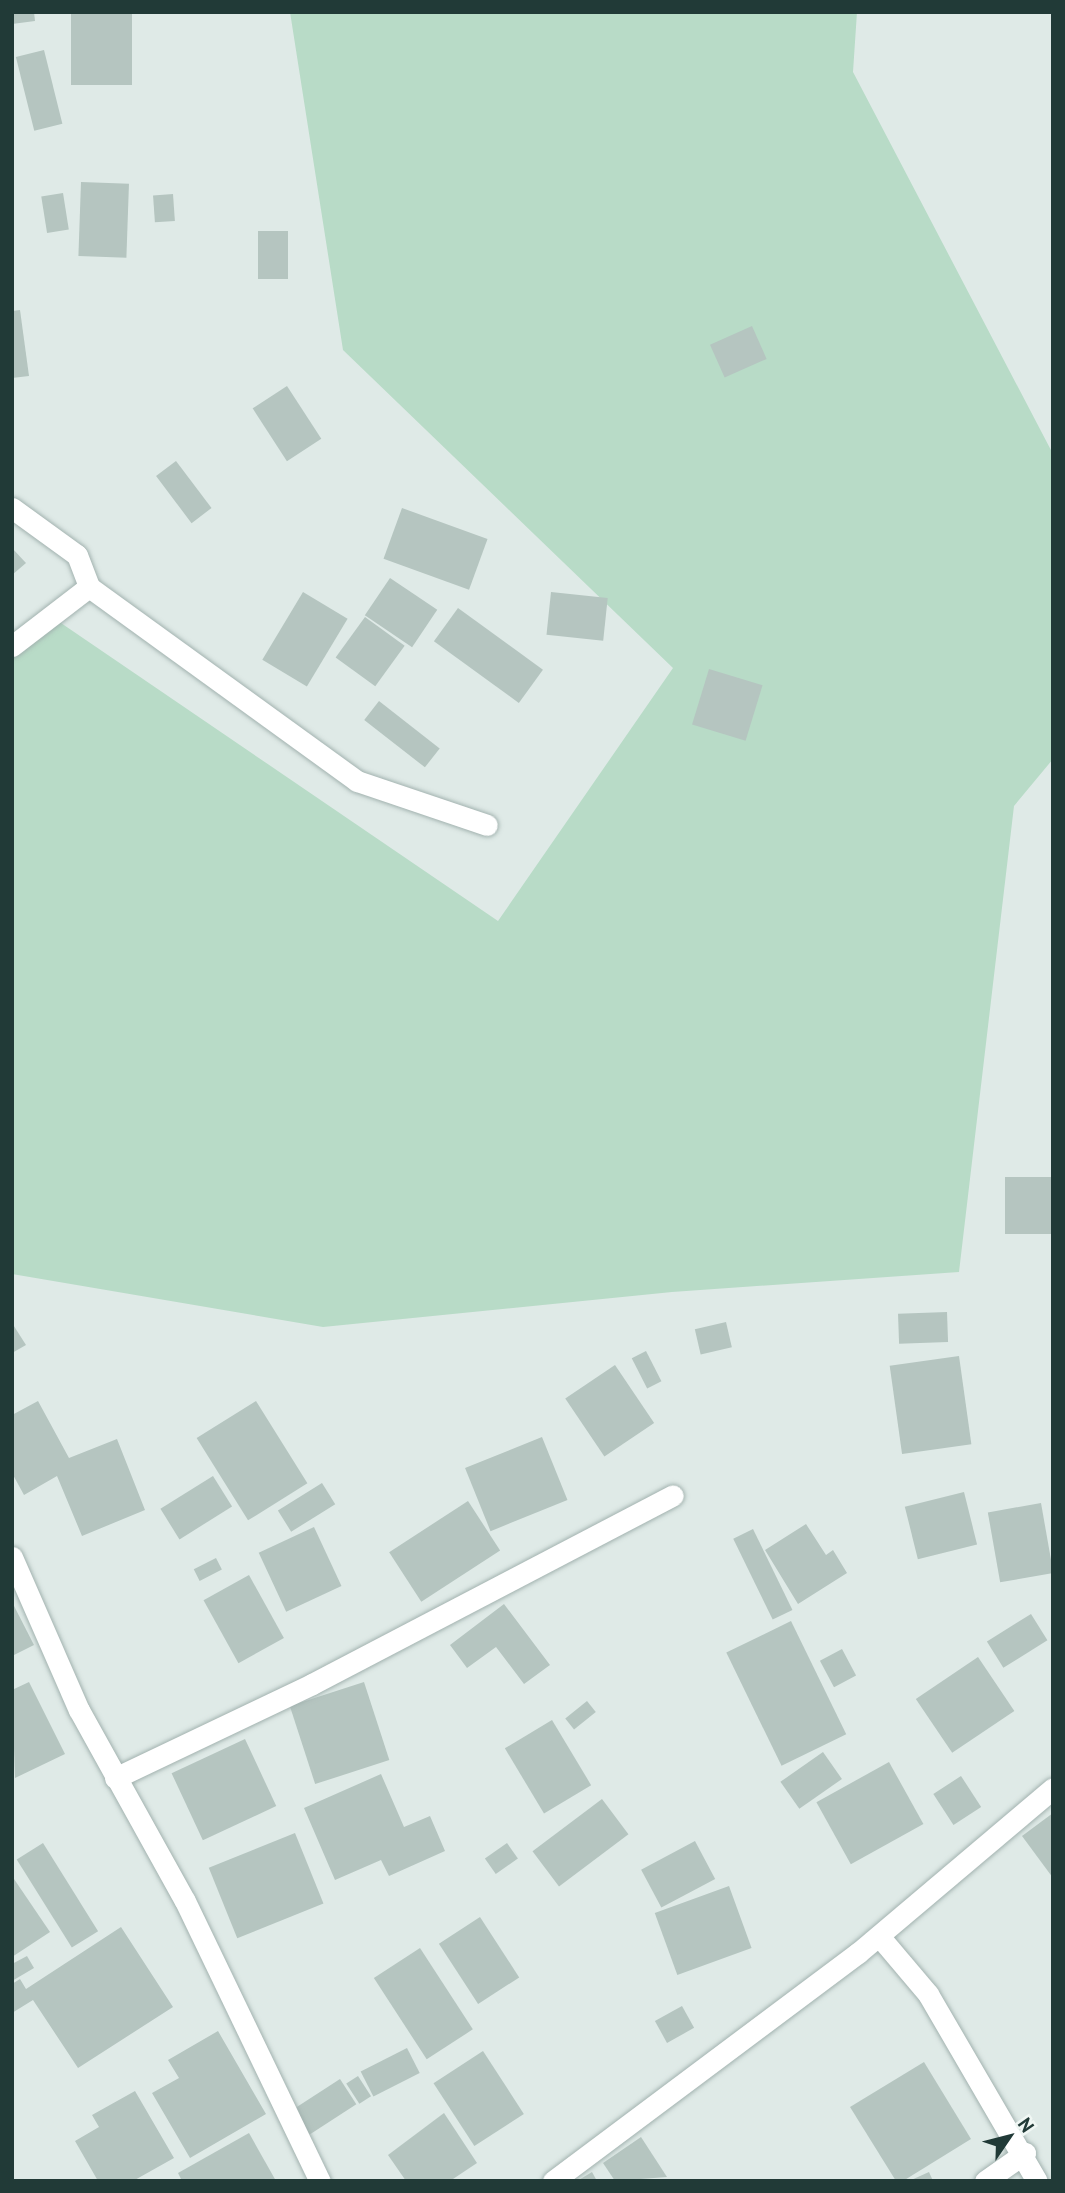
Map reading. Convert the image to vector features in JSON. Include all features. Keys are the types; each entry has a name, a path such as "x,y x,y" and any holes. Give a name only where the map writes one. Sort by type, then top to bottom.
{"street":[{"path":"12,508 77,555 89,587 357,781 487,825"},
{"path":"12,646 89,587"},
{"path":"115,1778 344,1668 673,1495"},
{"path":"12,1557 115,1778 185,1901 320,2181"},
{"path":"553,2181 879,1936 1053,1788"},
{"path":"879,1936 928,1994 1025,2153 1037,2181"},
{"path":"985,2181 1025,2153"}],"green space":[{"path":"290,12 857,12 853,72 1053,454 1053,759 1014,806 959,1272 672,1292 323,1327 12,1274 12,653 58,621 498,921 673,668 343,350"}],"building":[{"path":"12,12 34,12 35,21 12,24"},
{"path":"71,12 132,12 132,85 71,85"},
{"path":"44,50 62,124 34,131 16,57"},
{"path":"81,182 129,184 126,258 78,256"},
{"path":"63,193 69,230 47,233 41,196"},
{"path":"173,194 175,221 155,222 153,195"},
{"path":"258,231 288,231 288,279 258,279"},
{"path":"20,310 29,376 12,378 12,311"},
{"path":"752,326 767,359 725,378 710,345"},
{"path":"287,386 321,439 287,461 253,408"},
{"path":"176,461 212,508 192,523 156,476"},
{"path":"402,508 488,539 469,590 384,559"},
{"path":"12,548 26,563 12,575"},
{"path":"390,578 437,610 412,647 365,615"},
{"path":"303,592 348,619 307,686 262,660"},
{"path":"551,592 608,598 603,641 547,635"},
{"path":"458,608 543,670 519,703 434,641"},
{"path":"365,617 405,646 375,686 336,657"},
{"path":"709,669 763,685 746,741 692,724"},
{"path":"379,701 440,748 425,767 364,720"},
{"path":"1005,1177 1053,1177 1053,1234 1005,1234"},
{"path":"947,1312 948,1342 899,1344 898,1314"},
{"path":"726,1322 732,1347 701,1355 695,1329"},
{"path":"12,1323 26,1345 12,1353"},
{"path":"646,1351 661,1381 647,1389 632,1358"},
{"path":"959,1356 971,1444 902,1454 890,1366"},
{"path":"615,1365 654,1423 604,1457 565,1399"},
{"path":"38,1401 69,1458 117,1439 145,1510 82,1536 57,1476 24,1495 12,1473 12,1415"},
{"path":"256,1401 307,1483 248,1520 197,1438"},
{"path":"542,1437 567,1500 491,1531 465,1468"},
{"path":"213,1476 232,1507 179,1539 160,1509"},
{"path":"322,1483 335,1504 291,1532 278,1511"},
{"path":"964,1492 977,1544 918,1559 905,1507"},
{"path":"468,1501 500,1550 421,1602 389,1552"},
{"path":"1041,1503 1053,1573 1000,1582 988,1512"},
{"path":"806,1524 826,1555 833,1550 847,1573 798,1604 765,1550"},
{"path":"314,1527 341,1586 286,1612 259,1553"},
{"path":"753,1529 792,1610 773,1620 733,1539"},
{"path":"216,1558 222,1570 200,1581 194,1569"},
{"path":"249,1575 284,1638 238,1663 204,1600"},
{"path":"12,1602 34,1645 12,1656"},
{"path":"504,1604 550,1665 524,1684 496,1647 467,1668 450,1645"},
{"path":"1031,1614 1047,1640 1003,1668 987,1642"},
{"path":"791,1621 846,1734 782,1766 726,1653"},
{"path":"842,1649 856,1675 834,1687 820,1661"},
{"path":"978,1657 1014,1711 952,1753 916,1699"},
{"path":"29,1682 65,1754 15,1778 12,1690"},
{"path":"364,1682 389,1760 315,1784 290,1706"},
{"path":"587,1701 596,1712 574,1730 565,1719"},
{"path":"552,1720 591,1785 544,1813 505,1748"},
{"path":"245,1739 276,1806 203,1840 172,1773"},
{"path":"823,1752 842,1779 799,1809 780,1782"},
{"path":"889,1762 923,1824 851,1864 816,1802"},
{"path":"381,1774 404,1827 430,1816 445,1851 389,1876 381,1860 335,1880 304,1808"},
{"path":"961,1776 981,1807 953,1825 933,1794"},
{"path":"602,1799 628,1834 559,1886 533,1851"},
{"path":"1053,1813 1053,1878 1022,1836"},
{"path":"295,1833 323,1903 237,1938 209,1868"},
{"path":"695,1841 715,1879 661,1908 641,1870"},
{"path":"43,1843 98,1931 72,1948 17,1859"},
{"path":"507,1843 518,1859 496,1874 485,1858"},
{"path":"12,1876 50,1932 12,1957"},
{"path":"729,1886 752,1948 677,1975 655,1913"},
{"path":"480,1917 519,1977 478,2004 439,1944"},
{"path":"121,1927 173,2007 78,2068 33,2000 12,2013 12,1984 20,1979 26,1989"},
{"path":"420,1948 473,2029 427,2059 374,1978"},
{"path":"27,1956 34,1968 12,1981 12,1964"},
{"path":"682,2006 694,2028 667,2043 655,2021"},
{"path":"218,2031 266,2114 190,2158 152,2093 179,2078 168,2060"},
{"path":"407,2048 420,2073 373,2097 361,2072"},
{"path":"483,2051 524,2114 474,2146 434,2083"},
{"path":"924,2062 971,2139 903,2181 896,2181 850,2107"},
{"path":"358,2076 371,2096 359,2104 346,2084"},
{"path":"340,2079 356,2104 309,2135 292,2110"},
{"path":"135,2091 174,2158 133,2181 98,2181 75,2141 99,2127 92,2115"},
{"path":"444,2113 477,2163 450,2181 406,2181 388,2155"},
{"path":"249,2133 276,2181 182,2181 178,2173"},
{"path":"641,2137 667,2177 615,2181 603,2163"},
{"path":"592,2172 597,2181 577,2181"},
{"path":"929,2172 933,2181 909,2181"}]}
